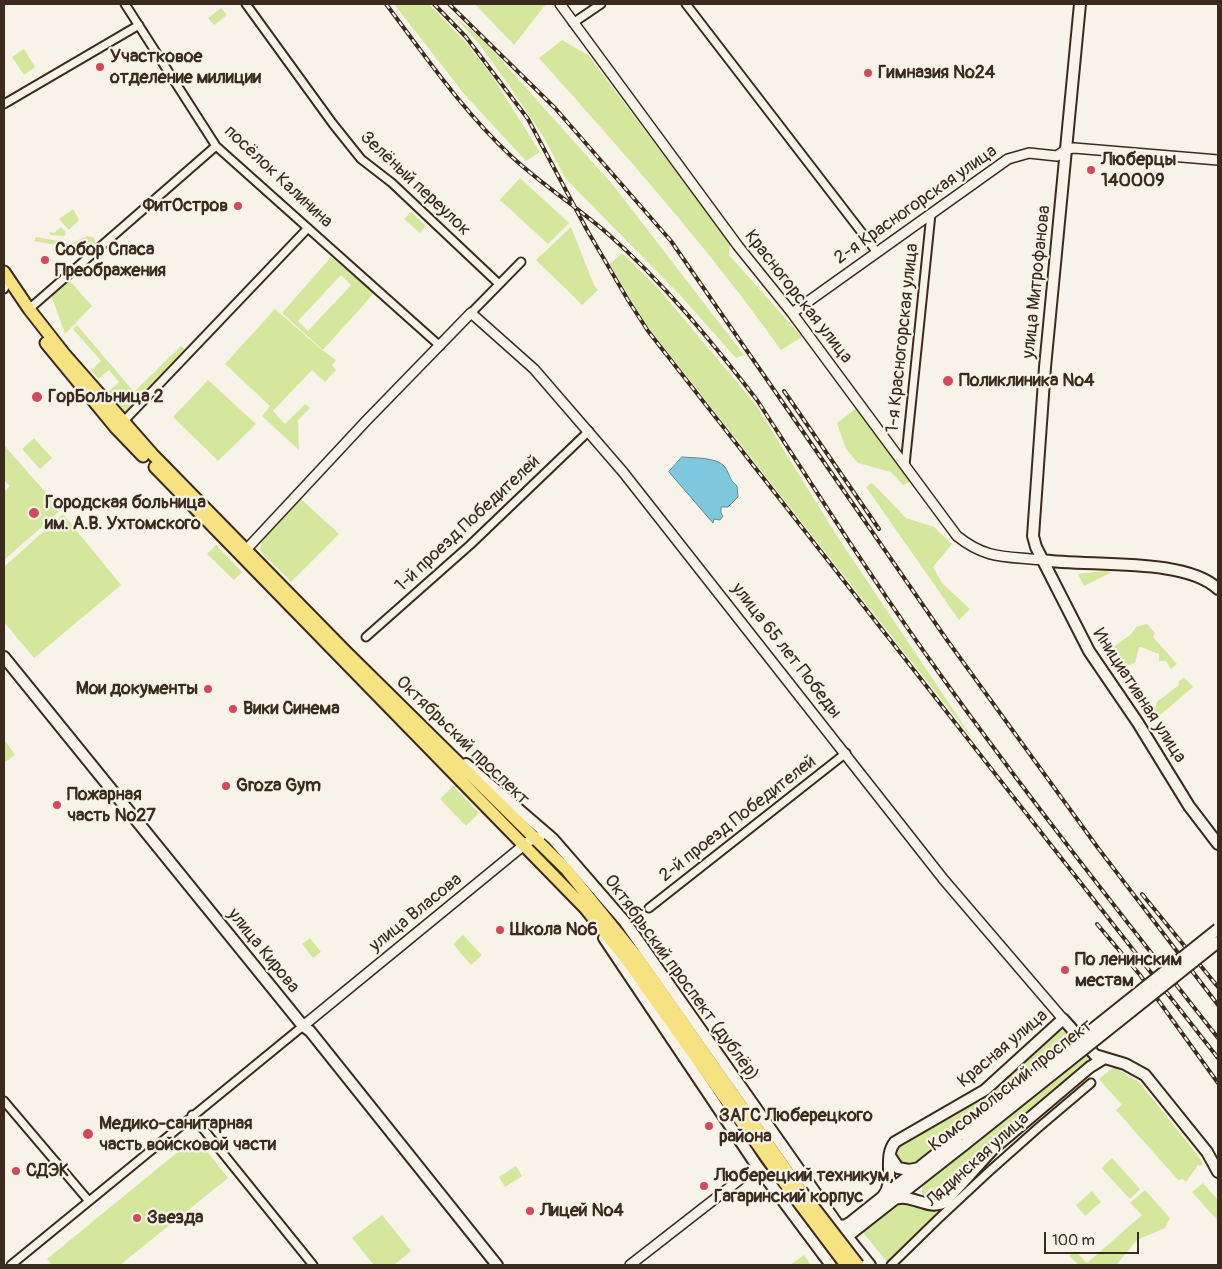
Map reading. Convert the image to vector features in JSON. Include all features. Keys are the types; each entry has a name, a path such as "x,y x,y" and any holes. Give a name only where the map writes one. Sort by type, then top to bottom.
{"main road":[{"name":"улица Митрофанова","path":"1042,560 1036,547 1032,525 1045,367 1080,4"},
{"name":"Октябрьский проспект","path":"4,272 29,310 123,422 244,552 586,909 627,960 797,1194 858,1265"},
{"name":"Октябрьский проспект","path":"4,287 59,360 116,428 566,869 616,929 846,1265"},
{"path":"1042,560 1171,569 1203,577 1218,589"},
{"name":"Инициативная улица","path":"1042,560 1088,649 1138,723 1189,806 1218,844"},
{"name":"улица Кирова","path":"4,657 302,1026 310,1031 497,1265"},
{"name":"Октябрьский проспект (дублёр)","path":"434,739 494,786 553,839 592,882 642,945 838,1225 870,1265"},
{"name":"Октябрьский проспект (дублёр)","path":"586,909 635,987 757,1166 831,1265"},
{"name":"Комсомольский проспект","path":"963,1139 1218,929"},
{"name":"Комсомольский проспект","path":"822,1253 848,1236 887,1199 1218,942"},
{"path":"1064,1020 1093,1054 1103,1059 1125,1064 1144,1075 1207,1152 1218,1172"},
{"name":"Красная улица","path":"890,1153 893,1145 903,1136 990,1086 1064,1020"},
{"name":"Лядинская улица","path":"926,1203 935,1205 945,1202 1002,1140 1090,1067 1103,1059"},
{"path":"890,1153 892,1162 898,1168 921,1172 918,1191 919,1196 926,1203"},
{"path":"890,1153 887,1199 904,1198 926,1203"},
{"name":"Комсомольский проспект","path":"838,1225 844,1226 887,1199"}],"street":[{"name":"посёлок Калинина","path":"125,4 216,146 440,346"},
{"name":"Зелёный переулок","path":"246,4 333,124 361,159 392,183 499,284"},
{"name":"Красногорская улица","path":"560,4 738,246 792,313 957,536 974,549 996,556 1042,560"},
{"path":"573,23 601,4"},
{"path":"686,4 876,251"},
{"path":"4,104 139,25"},
{"path":"29,310 216,146"},
{"name":"2-я Красногорская улица","path":"792,313 876,251 1008,159 1028,153 1057,156 1067,149 1218,160"},
{"name":"1-я Красногорская улица","path":"905,466 931,214"},
{"path":"123,422 308,228"},
{"path":"244,552 366,421 521,262"},
{"name":"улица 65 лет Победы","path":"471,313 534,369 589,431 846,753 944,880 1064,1020"},
{"name":"1-й проезд Победителей","path":"366,637 470,545 589,431"},
{"name":"2-й проезд Победителей","path":"649,908 846,753"},
{"path":"535,837 553,839"},
{"name":"улица Власова","path":"302,1026 535,837"},
{"path":"10,1265 302,1026"},
{"name":"Лядинская улица","path":"891,1265 962,1194 1027,1136 1091,1083"},
{"path":"4,1101 88,1200"},
{"path":"192,1115 314,1265"},
{"path":"630,1265 757,1166"}],"green space":[{"path":"394,4 429,4 468,45 494,79 540,152 526,161 465,95"},
{"path":"475,4 546,4 514,45"},
{"path":"221,8 227,15 214,25 208,18"},
{"path":"454,16 483,40 613,185 744,355 736,358 680,295 566,179 543,136 510,87 478,42"},
{"path":"562,40 588,55 730,243 729,255 802,337 781,350 694,237 539,58"},
{"path":"24,49 35,67 24,75 12,57"},
{"path":"520,178 569,223 548,244 500,200"},
{"path":"73,209 79,220 69,230 59,219"},
{"path":"411,212 426,226 420,233 404,219"},
{"path":"61,227 66,232 65,236 50,235 50,232 54,233"},
{"path":"571,227 594,285 598,290 582,305 536,260"},
{"path":"87,236 93,237 96,242 87,250 70,249 70,244"},
{"path":"36,237 64,242 63,256 61,256 61,246 34,241"},
{"path":"622,253 656,286 756,405 835,533 975,742 645,323 610,264"},
{"path":"331,257 374,293 323,350 282,313","holes":["341,275 351,285 308,331 298,321"]},
{"path":"69,280 92,306 65,334 51,295"},
{"path":"275,309 336,360 332,365 336,370 325,382 312,370 273,411 285,424 305,404 310,408 298,420 299,450 262,416 270,406 225,364"},
{"path":"77,325 134,392 181,346 188,352 128,415 108,392 119,382 109,370 98,379 91,370 101,361 73,329"},
{"path":"208,380 256,424 218,461 173,417"},
{"path":"858,407 914,480 903,485 891,472 858,463 846,449 837,423"},
{"path":"34,438 52,458 40,469 22,449"},
{"path":"4,445 61,510 4,560 4,492 10,486 4,480"},
{"path":"872,483 906,518 934,527 952,544 933,567 942,583 970,609 959,620 866,487"},
{"path":"300,498 339,534 291,582 260,551 262,541"},
{"name":"Городская больница им. А.В. Ухтомского","path":"63,514 121,585 34,658 4,622 4,567"},
{"path":"216,545 242,572 234,580 207,554"},
{"path":"1112,572 1084,586 1078,574"},
{"path":"1147,624 1155,633 1153,637 1177,664 1171,669 1166,661 1159,661 1159,654 1141,647 1139,647 1135,663 1119,665 1105,658 1111,649 1129,636 1136,627"},
{"path":"1184,677 1193,687 1152,722 1150,716 1158,701 1179,685 1178,682"},
{"path":"1130,679 1148,704 1142,710 1122,680"},
{"path":"4,739 15,755 4,763"},
{"path":"453,786 479,813 466,826 440,799"},
{"path":"463,935 482,955 471,965 453,944"},
{"path":"310,938 321,952 313,958 302,944"},
{"path":"1062,1031 1076,1039 1084,1049 1088,1059 1087,1064 946,1196 938,1201 927,1200 922,1195 922,1184 968,1145 970,1149 1055,1081 1040,1061 955,1128 957,1131 918,1164 909,1167 894,1160 896,1147 967,1105 1055,1033"},
{"path":"1114,1067 1139,1082 1203,1163 1201,1166 1198,1165 1186,1182 1183,1179 1178,1180 1116,1110 1122,1105 1099,1079"},
{"name":"Звезда","path":"196,1137 228,1178 120,1265 52,1265 47,1259"},
{"path":"1112,1158 1140,1189 1130,1199 1101,1168"},
{"path":"516,1166 522,1176 505,1187 499,1177"},
{"path":"1203,1183 1218,1200 1218,1221 1192,1192"},
{"path":"1145,1190 1170,1218 1165,1228 1137,1240 1116,1265 1079,1265 1069,1256 1075,1251 1087,1263 1142,1215 1130,1203"},
{"path":"1092,1191 1101,1202 1085,1216 1076,1205"},
{"path":"898,1202 935,1209 936,1213 888,1263 861,1230"},
{"path":"382,1215 411,1251 394,1265 374,1265 352,1238"},
{"path":"804,1255 811,1265 790,1265"}],"water":[{"path":"682,457 717,461 725,467 732,481 737,486 738,497 728,507 721,507 723,516 720,520 714,519 713,523 669,472"}],"railway":[{"path":"386,4 445,83 493,139 629,253 649,272 723,356 757,400 891,603 971,717 1076,856 1218,1038"},
{"path":"434,4 466,37 528,119 587,230 648,331 1218,1058"},
{"path":"449,4 555,108 671,241 947,640 1098,848 1218,1005"},
{"path":"784,391 879,529"},
{"path":"1142,894 1218,987"},
{"path":"1097,924 1140,975 1218,1083"}],"place":[{"name":"Участковое отделение милиции","path":"100,67"},
{"name":"Гимназия №24","path":"868,73"},
{"name":"Люберцы 140009","path":"1091,170"},
{"name":"ФитОстров","path":"238,206"},
{"name":"Собор Спаса Преображения","path":"45,260"},
{"name":"Поликлиника №4","path":"948,381"},
{"name":"ГорБольница 2","path":"37,397"},
{"name":"Городская больница им. А.В. Ухтомского","path":"34,513"},
{"name":"Мои документы","path":"208,689"},
{"name":"Вики Синема","path":"233,709"},
{"name":"Groza Gym","path":"226,786"},
{"name":"Пожарная часть №27","path":"57,805"},
{"name":"Школа №6","path":"500,930"},
{"name":"По ленинским местам","path":"1065,970"},
{"name":"ЗАГС Люберецкого района","path":"709,1126"},
{"name":"Медико-санитарная часть войсковой части","path":"88,1134"},
{"name":"СДЭК","path":"16,1171"},
{"name":"Люберецкий техникум, Гагаринский корпус","path":"704,1186"},
{"name":"Лицей №4","path":"530,1211"},
{"name":"Звезда","path":"137,1218"}]}
